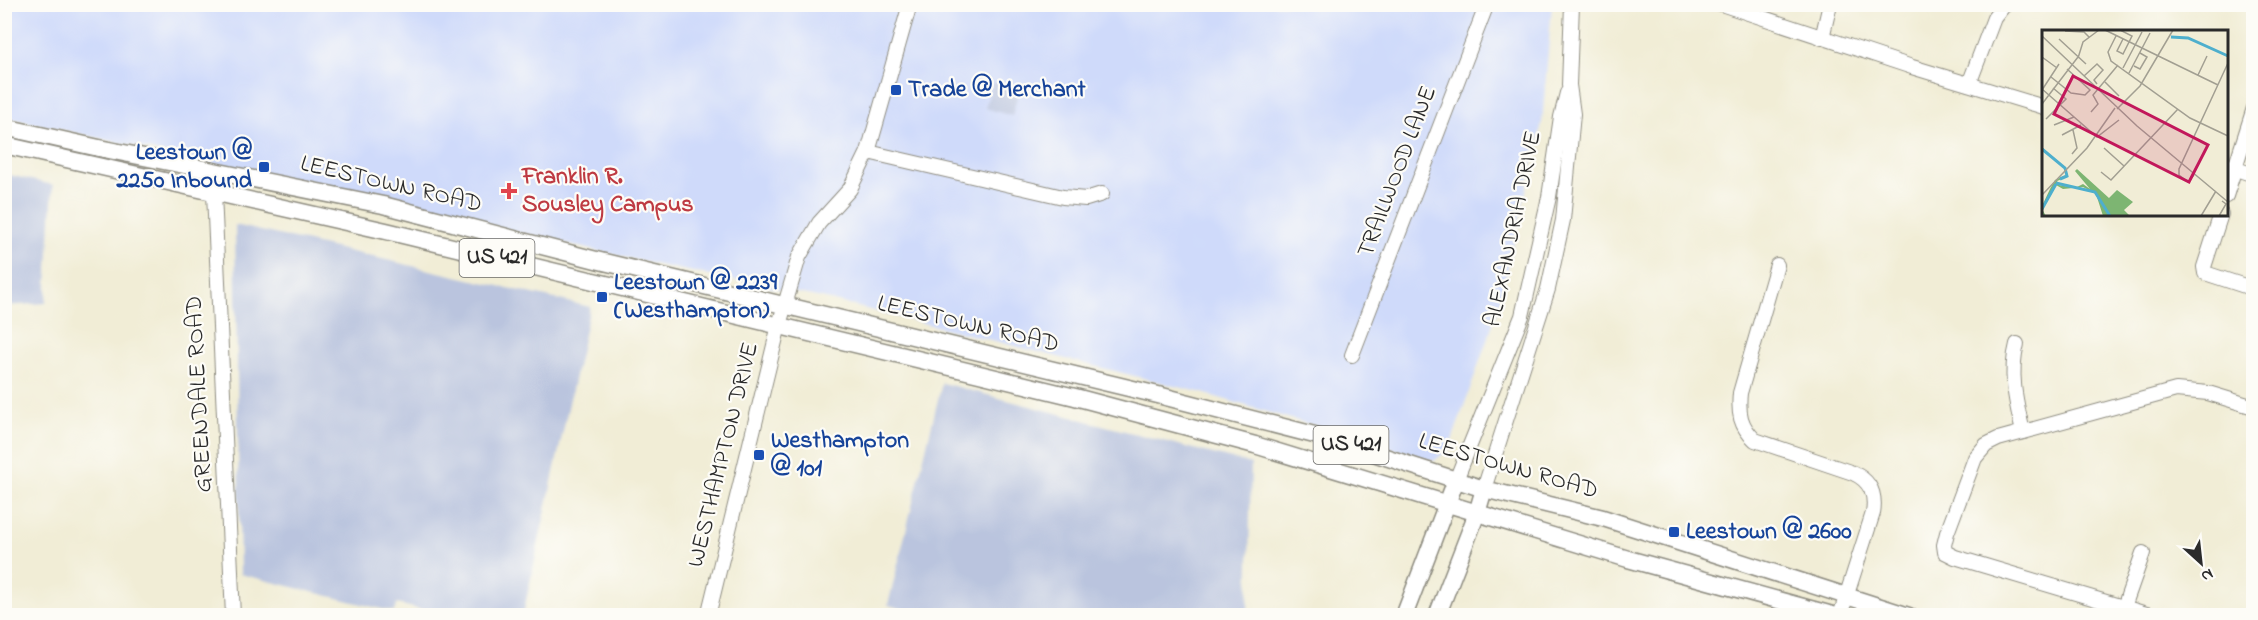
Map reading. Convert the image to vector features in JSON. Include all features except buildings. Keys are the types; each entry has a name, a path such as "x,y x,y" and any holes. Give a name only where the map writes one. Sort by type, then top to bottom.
{"main road":[{"name":"LEESTOWN ROAD","path":"4,127 383,205 600,261 1158,394 1318,436 1484,489 1603,518 1846,597 1909,615"},
{"name":"LEESTOWN ROAD","path":"4,145 386,231 1075,398 1255,445 1628,559 1838,615"},
{"path":"1404,615 1456,480"},
{"path":"1437,615 1477,513 1484,489"}],"street":[{"name":"WESTHAMPTON DRIVE","path":"708,615 784,305 799,257 811,235 850,189 868,152 910,4"},
{"name":"TRAILWOOD LANE","path":"1352,355 1487,4"},
{"name":"ALEXANDRIA DRIVE","path":"1484,489 1548,290 1563,220 1573,114 1569,86 1572,4"},
{"path":"1721,4 2042,107"},
{"path":"1822,38 1830,4"},
{"path":"1969,84 1994,18 2005,4"},
{"name":"ALEXANDRIA DRIVE","path":"1456,480 1522,316 1549,197 1561,117 1569,86"},
{"path":"2228,184 2231,167 2253,108"},
{"path":"868,152 1063,196 1086,199 1102,194"},
{"path":"2231,167 2253,175"},
{"name":"GREENDALE ROAD","path":"211,171 214,193 233,615"},
{"path":"2220,216 2204,267 2205,273 2253,289"},
{"path":"1777,265 1740,393 1738,409 1741,422 1755,440 1853,473 1870,487 1875,504 1873,513 1838,615"},
{"path":"2018,344 2014,354 2013,382 2023,432"},
{"path":"2153,615 1945,552 1947,533 1975,458 1986,445 1998,439 2182,389 2208,393 2253,407"},
{"path":"2124,607 2143,553"}],"shaded area":[{"path":"5,5 1552,5 1542,123 1498,309 1449,449 1434,461 1199,392 822,298 663,266 5,117"},
{"path":"993,82 1019,89 1012,116 985,108"},
{"path":"5,174 53,185 46,303 5,306"},
{"path":"235,225 590,307 523,615 444,615 397,604 394,612 240,574"},
{"path":"942,383 1251,464 1248,615 927,616 888,605"}],"place":[{"name":"Trade @ Merchant","path":"896,90"},
{"name":"Leestown @ 2250 Inbound","path":"264,167"},
{"name":"Franklin R. Sousley Campus","path":"509,191"},
{"name":"Leestown @ 2239 (Westhampton)","path":"602,297"},
{"name":"Westhampton @ 101","path":"759,455"},
{"name":"Leestown @ 2600","path":"1674,532"}]}
